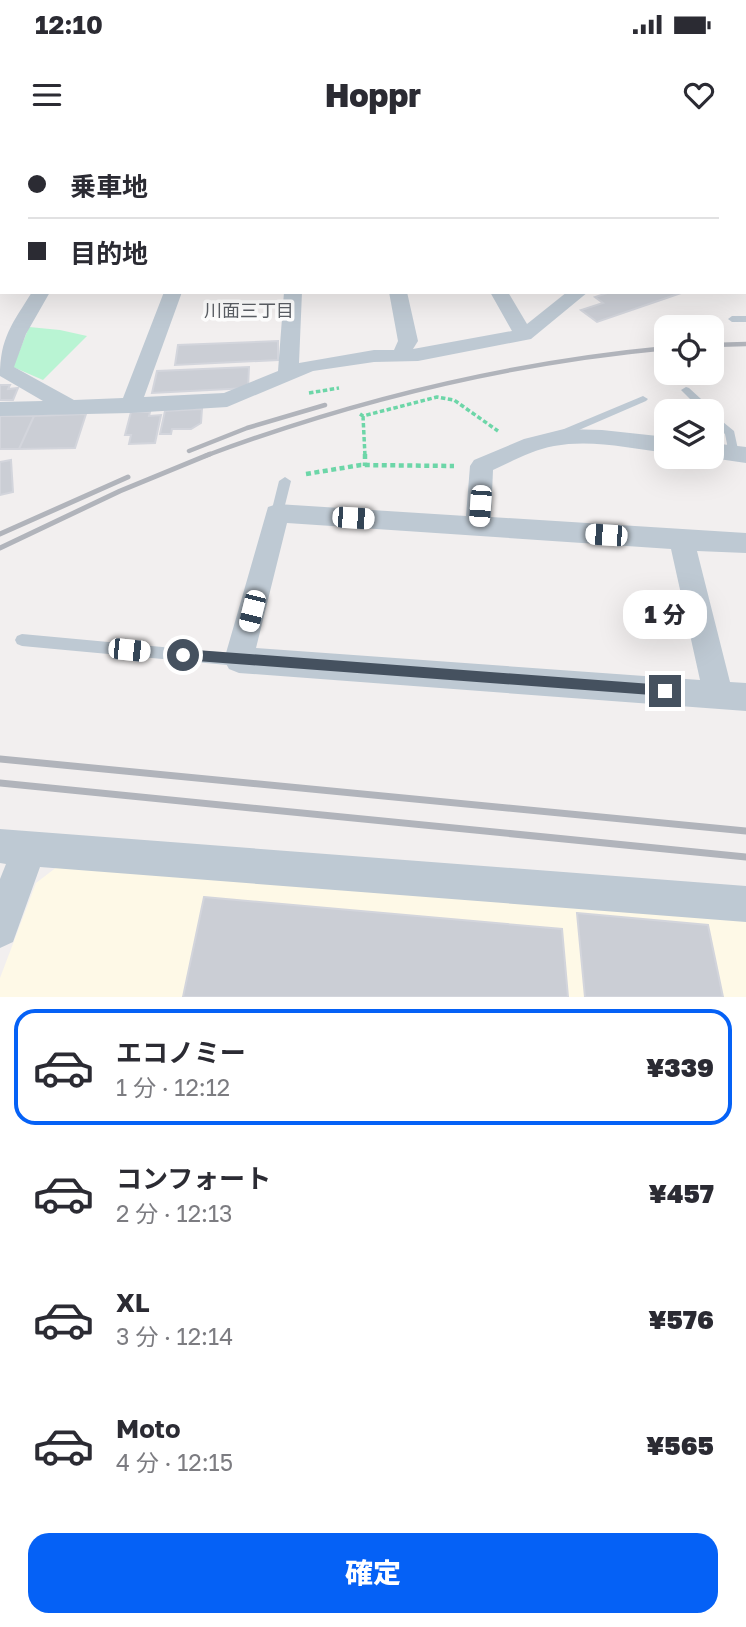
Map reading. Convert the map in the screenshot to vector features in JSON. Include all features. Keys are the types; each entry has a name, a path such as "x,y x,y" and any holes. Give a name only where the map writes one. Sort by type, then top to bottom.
{"street":[{"path":"40,294 16,334 1,369 70,407"},
{"path":"130,406 172,294"},
{"path":"288,374 293,294"},
{"path":"398,294 408,341 401,354"},
{"path":"500,294 524,335"},
{"path":"0,409 130,406 228,400 308,366 401,354 418,355 524,335 576,294"},
{"path":"478,526 482,466 522,448 563,437 654,443"},
{"path":"682,540 732,696 239,660 277,513 746,543"},
{"path":"0,929 14,847 746,904"}],"lane":[{"path":"732,319 746,319"},
{"path":"687,390 696,399"},
{"path":"563,437 568,431 643,399"},
{"path":"724,427 730,433 731,453"},
{"path":"277,513 285,481"},
{"path":"22,640 239,660"}],"path":[{"path":"365,466 361,415 437,397 454,400 522,448"},
{"path":"285,481 323,469 365,466 482,466"}],"shaded area":[{"path":"62,863 746,919 746,997 0,997 0,978 36,883"}],"green space":[{"path":"29,327 87,336 43,380 13,367"}],"building":[{"path":"604,294 678,294 597,322 581,310 603,303 595,297"},
{"path":"278,341 278,360 175,365 178,345"},
{"path":"249,367 248,388 152,393 157,371"},
{"path":"0,385 10,385 8,389 18,388 13,400 0,400"},
{"path":"202,409 201,423 191,429 172,429 171,434 160,434 165,411"},
{"path":"131,412 150,412 149,416 161,415 155,443 129,444 131,435 125,435"},
{"path":"86,414 75,448 19,449 34,416"},
{"path":"0,416 34,416 19,449 0,449"},
{"path":"11,460 13,492 0,495 0,462"},
{"path":"204,897 562,929 568,997 183,997"},
{"path":"577,913 708,925 723,997 585,997"}],"railway":[{"path":"724,345 746,344"},
{"path":"206,456 318,418 432,387 548,363 654,350"},
{"path":"189,451 247,428 325,405"},
{"path":"206,456 210,454"},
{"path":"0,548 120,491 206,456"},
{"path":"0,534 128,477"},
{"path":"0,759 746,831"},
{"path":"0,783 746,857"}],"district":[{"name":"川面三丁目","path":"249,311"}],"route":[{"path":"183,655 665,691"}]}
